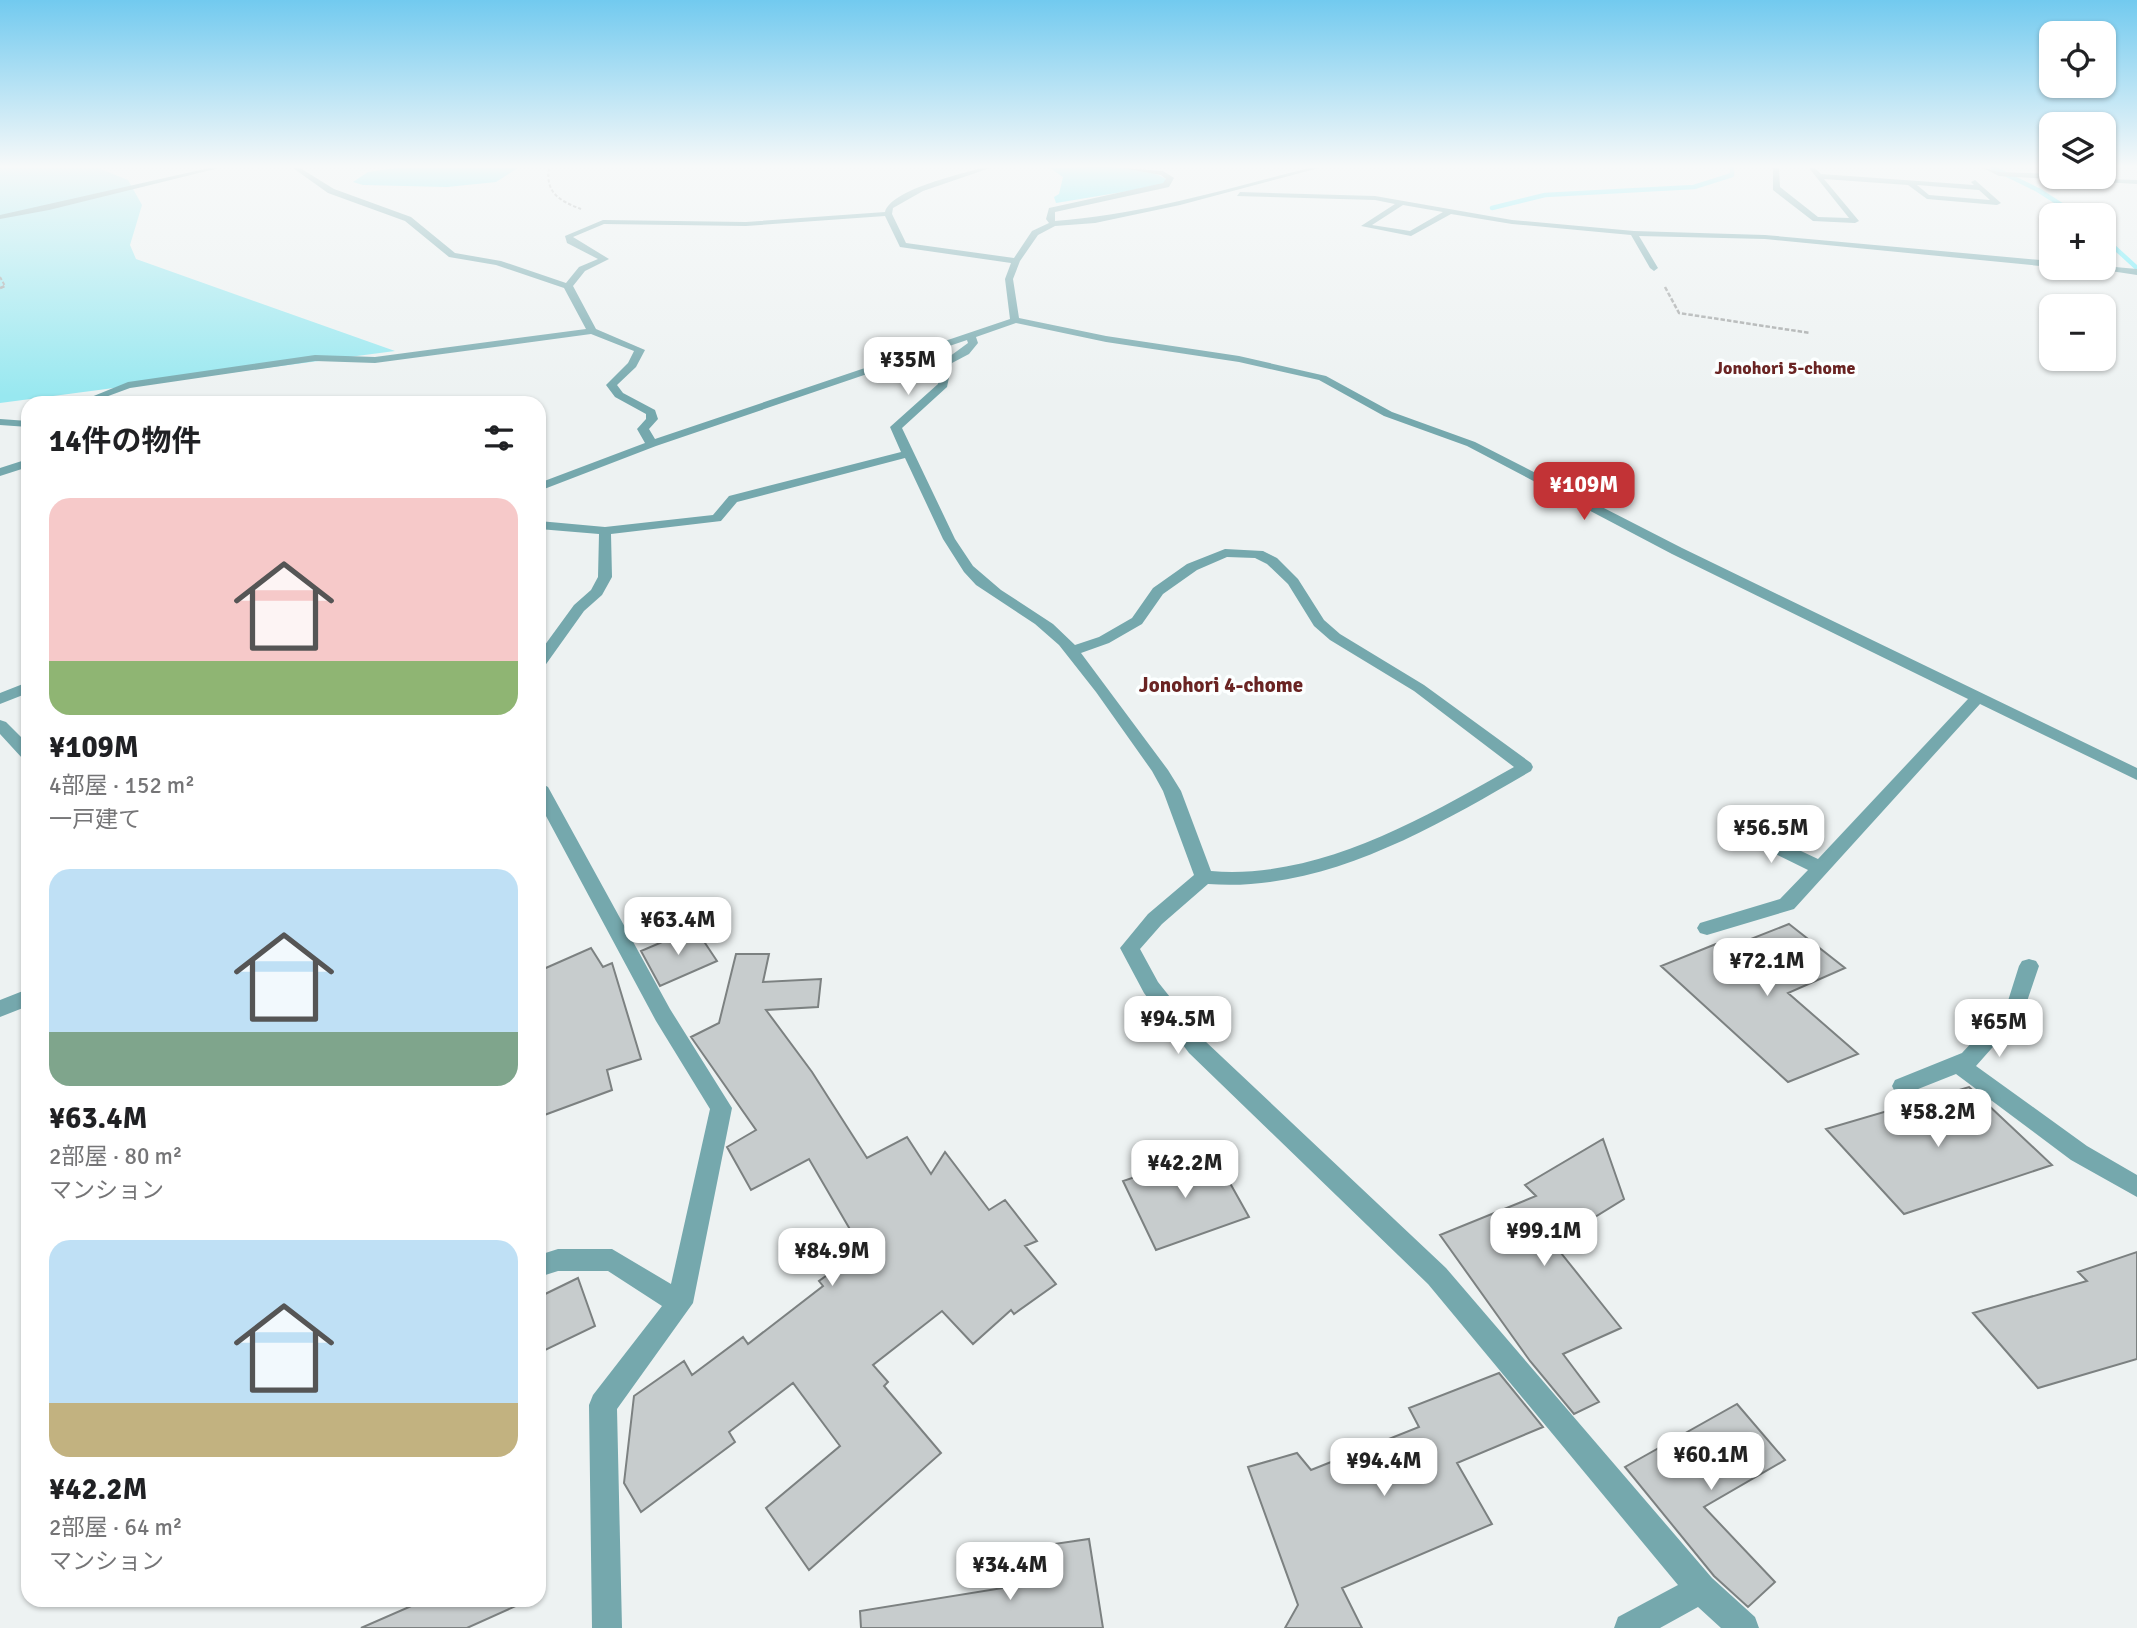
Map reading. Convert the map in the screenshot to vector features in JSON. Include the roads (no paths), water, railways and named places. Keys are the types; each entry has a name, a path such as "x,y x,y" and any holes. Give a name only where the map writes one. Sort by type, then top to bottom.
{"street":[{"path":"439,244 452,255 498,263 568,286 592,331"},
{"path":"568,286 574,275 605,259 577,244"},
{"path":"903,244 1016,261"},
{"path":"1015,320 1009,279 1016,261 1028,244"},
{"path":"1640,244 1654,268"},
{"path":"1880,244 2039,263"},
{"path":"2116,271 2135,273"},
{"path":"546,484 652,444 1015,320 1106,339 1239,359 1322,378 1388,414 1471,444 1677,551 2137,775"},
{"path":"100,396 128,385 303,360 375,360 592,331 640,350 632,365 611,385 619,395 651,412 652,419 643,429 652,444"},
{"path":"970,334 973,343 965,352 947,362 943,385 896,427 896,434 910,453 938,520 962,560 994,592 1046,624 1072,651 1160,770 1172,791 1204,877"},
{"path":"0,422 21,424"},
{"path":"546,526 605,531 717,518 733,499 910,453"},
{"path":"0,472 21,465"},
{"path":"546,654 579,608 597,592 605,578 605,531"},
{"path":"1072,651 1104,640 1137,621 1158,591 1192,567 1225,553 1258,554 1272,561 1293,582 1319,623 1335,637 1419,688 1525,767 1434,818 1323,863 1245,879 1204,877 1155,919 1130,948 1137,966 1169,1014 1198,1047 1437,1276 1701,1589 1744,1628"},
{"path":"0,699 21,690"},
{"path":"1707,928 1787,904 1978,698"},
{"path":"0,725 21,747"},
{"path":"546,801 663,1015 721,1108 680,1303 603,1405 607,1628"},
{"path":"1737,828 1821,868"},
{"path":"1903,1086 1970,1059 2016,1007 2029,966"},
{"path":"0,1009 21,1000"},
{"path":"1958,1064 2078,1153 2137,1186"},
{"path":"546,1264 558,1260 612,1260 680,1303"},
{"path":"1629,1628 1701,1589"}],"waterway":[{"path":"2116,249 2137,268"}],"district":[{"name":"Jonohori 5-chome","path":"1785,368"},
{"name":"Jonohori 4-chome","path":"1221,685"}]}
